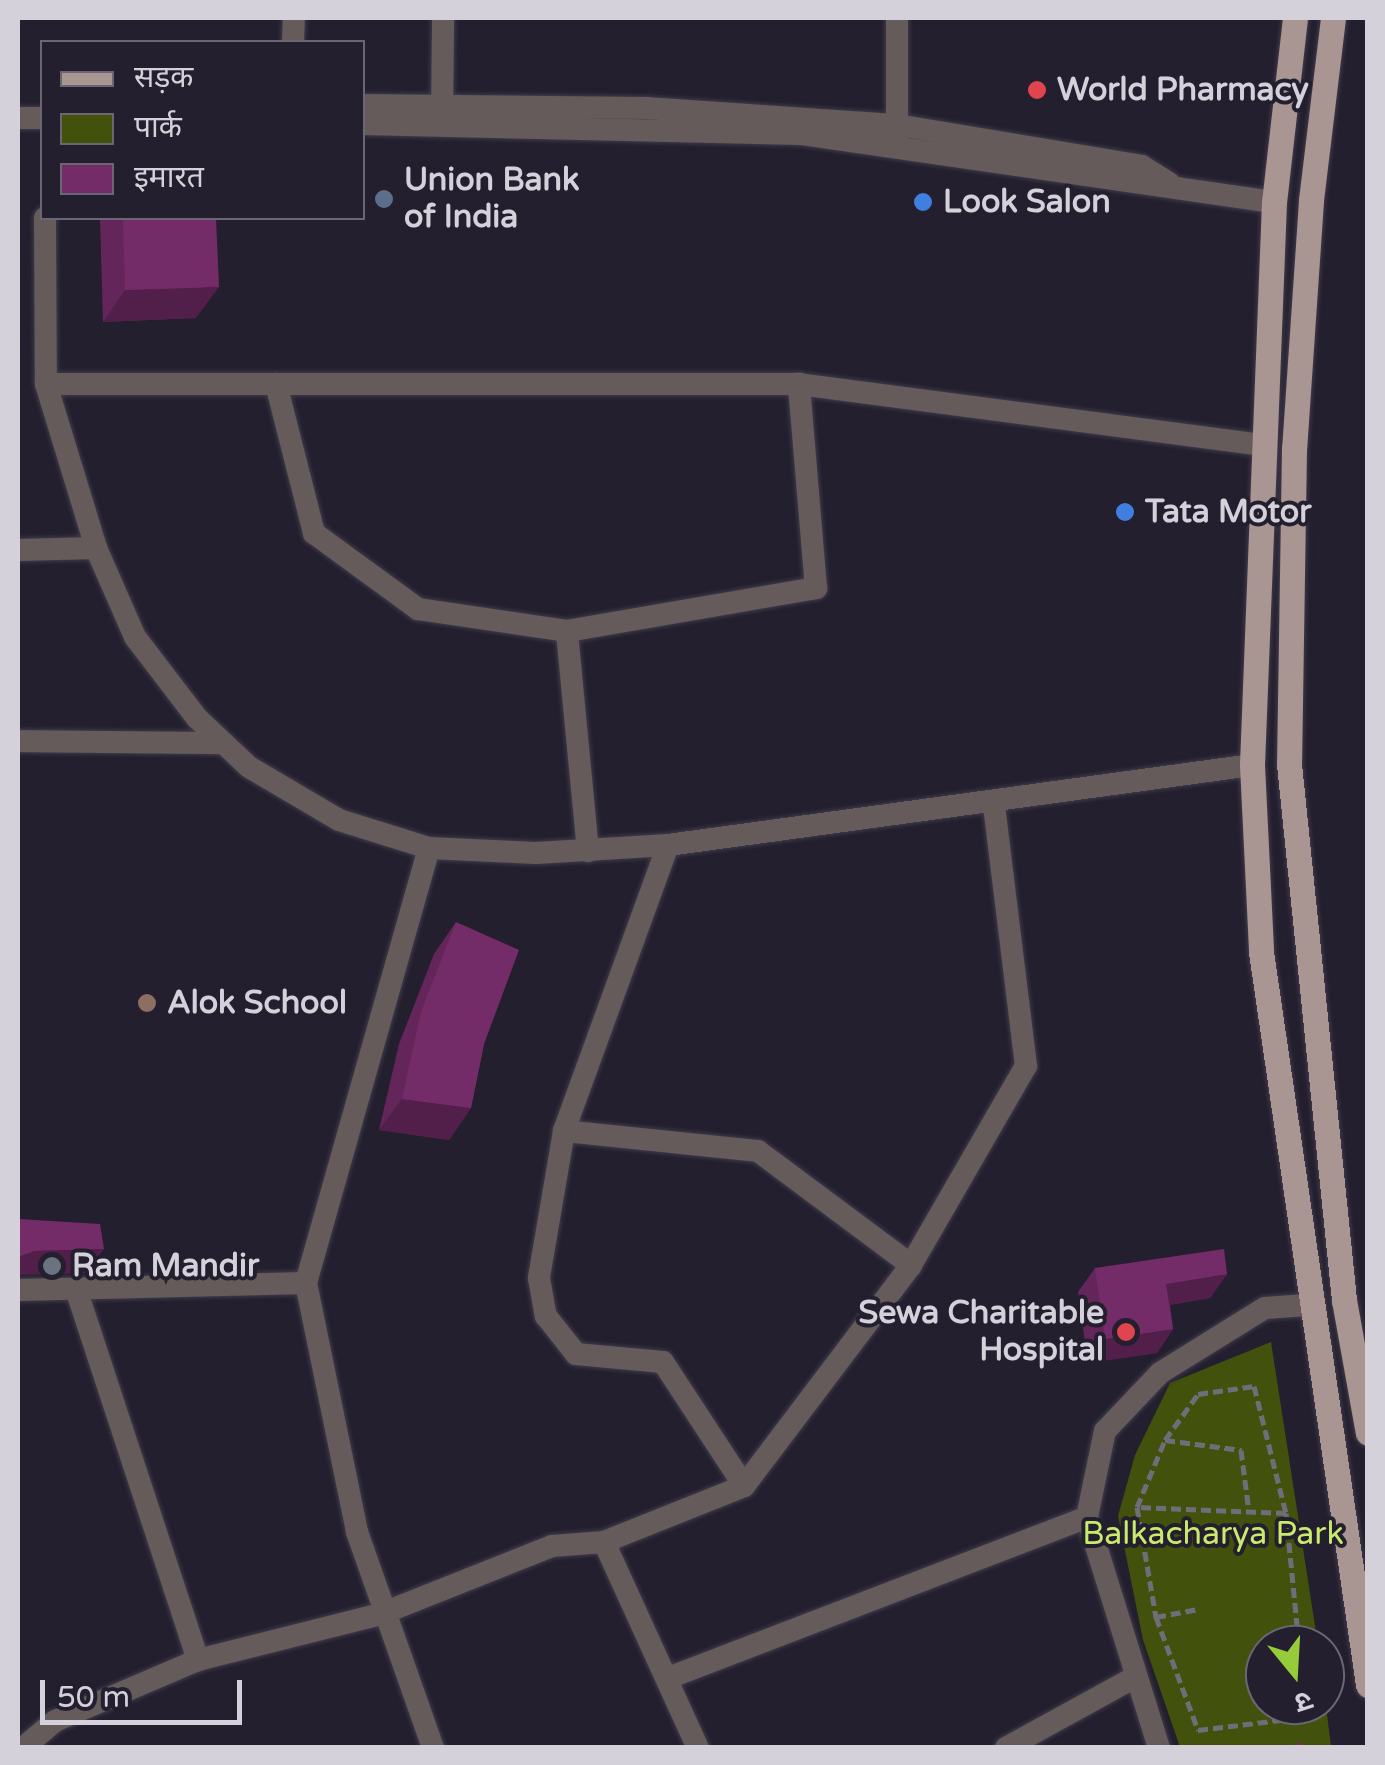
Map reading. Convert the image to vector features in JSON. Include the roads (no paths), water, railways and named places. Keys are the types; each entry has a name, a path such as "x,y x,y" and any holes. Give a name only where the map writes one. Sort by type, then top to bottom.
{"main road":[{"path":"1295,18 1274,202 1252,765 1261,952 1290,1136 1307,1305 1356,1575 1368,1685"},
{"path":"1333,18 1315,162 1294,448 1289,764 1344,1300 1368,1433"}],"street":[{"path":"442,115 443,18"},
{"path":"897,18 897,134"},
{"path":"365,106 442,115"},
{"path":"365,124 442,115 646,108 897,134 1142,166 1169,184 1274,202"},
{"path":"45,220 46,384 96,548 145,652 222,743 291,795 338,820 429,848 588,851 668,846 994,804 1252,765"},
{"path":"46,384 799,384 1262,445"},
{"path":"276,384 314,532 418,610 567,631 816,588 799,384"},
{"path":"18,550 96,548"},
{"path":"567,631 588,851"},
{"path":"18,740 222,743"},
{"path":"18,1739 22,1748 55,1720 198,1660 381,1614 552,1546 604,1542 744,1486 911,1265 1026,1066 994,804"},
{"path":"668,846 564,1132 539,1278 546,1316 576,1354 664,1362 744,1486"},
{"path":"429,848 306,1283 357,1532 381,1614 433,1748"},
{"path":"564,1132 758,1151 911,1265"},
{"path":"18,1290 306,1283"},
{"path":"76,1288 198,1660"},
{"path":"1158,1748 1087,1516 1105,1432 1160,1372 1265,1308 1307,1305"},
{"path":"668,1678 1087,1516"},
{"path":"604,1542 698,1748"},
{"path":"1006,1748 1136,1676"}],"place":[{"name":"World Pharmacy","path":"1037,90"},
{"name":"Union Bank of India","path":"384,199"},
{"name":"Look Salon","path":"923,202"},
{"name":"Tata Motor","path":"1125,512"},
{"name":"Alok School","path":"147,1003"},
{"name":"Ram Mandir","path":"52,1266"},
{"name":"Sewa Charitable Hospital","path":"1126,1332"}],"park label":[{"name":"Balkacharya Park","path":"1213,1534"}]}
